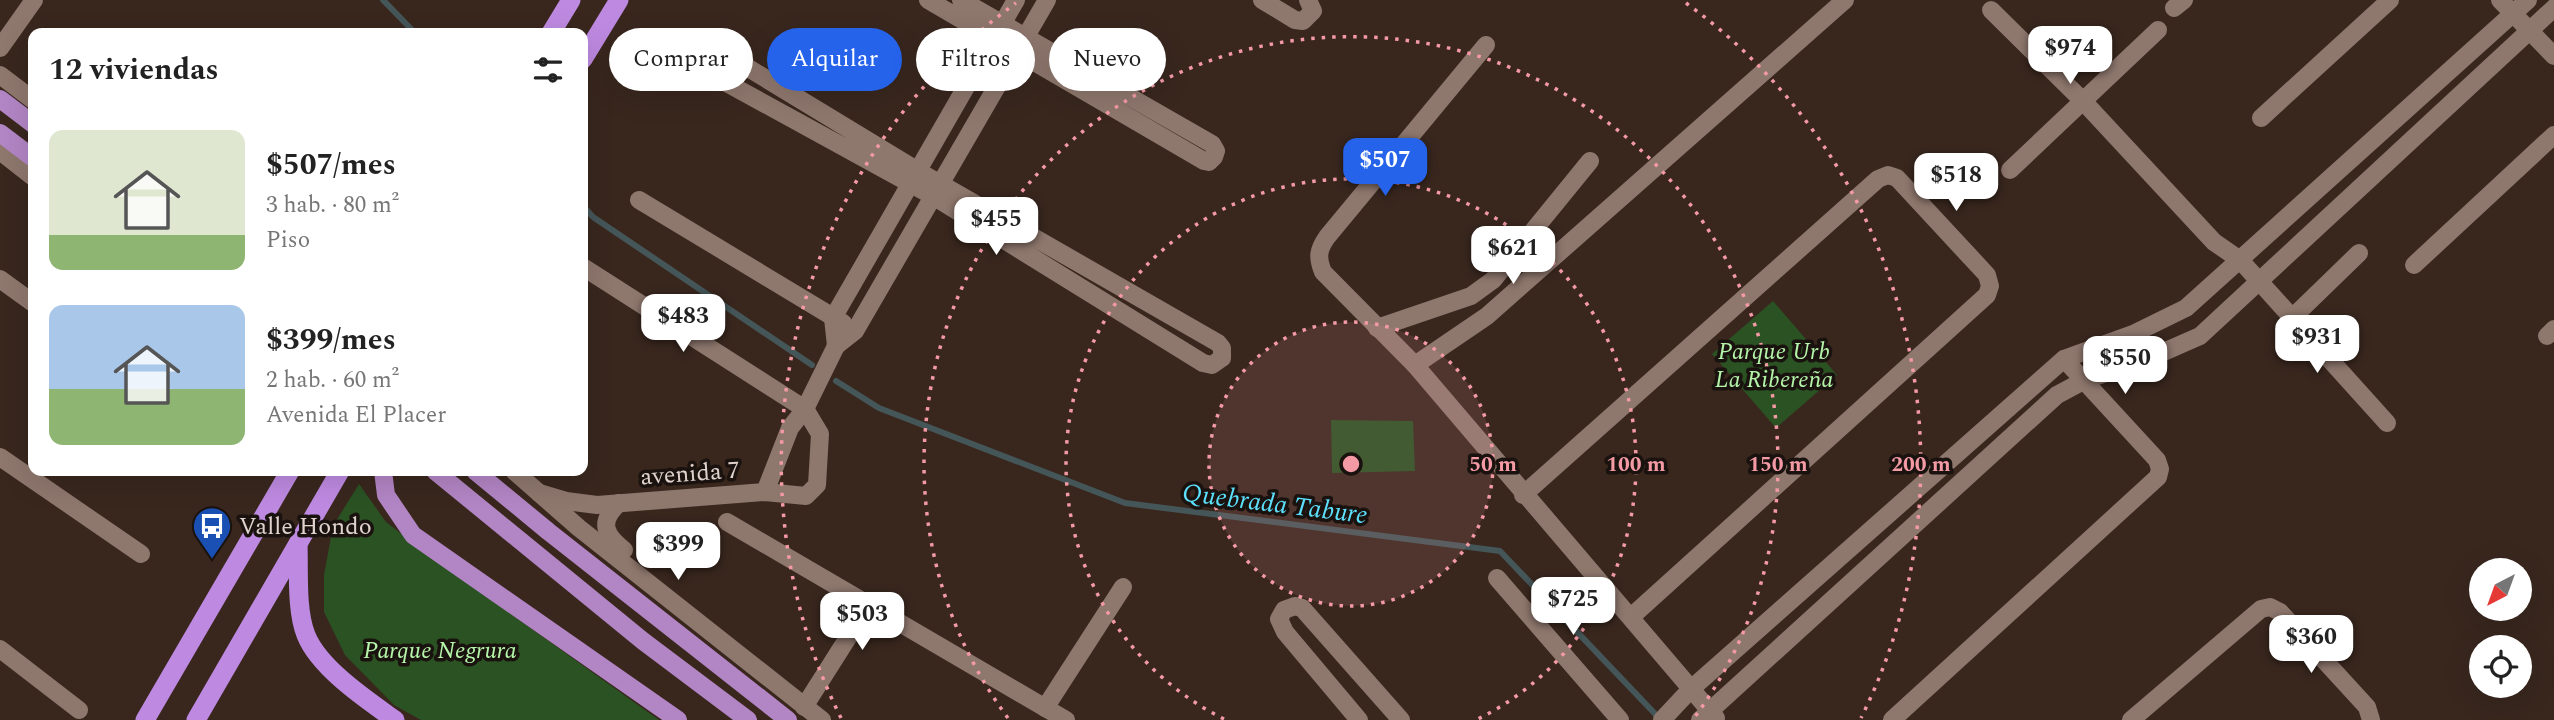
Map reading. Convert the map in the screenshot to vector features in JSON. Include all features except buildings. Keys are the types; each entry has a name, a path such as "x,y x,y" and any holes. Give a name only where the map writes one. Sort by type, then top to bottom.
{"highway":[{"path":"554,28 571,0"},
{"path":"588,51 619,0"},
{"path":"145,720 287,476"},
{"path":"196,720 337,476"},
{"path":"298,543 300,599 306,636 326,665 395,720"}],"main road":[{"path":"0,99 28,120"},
{"path":"0,133 28,154"},
{"path":"384,476 386,495 413,535 678,720"},
{"path":"441,476 643,641 748,720"},
{"path":"481,476 788,720"}],"street":[{"path":"0,48 34,0"},
{"path":"928,0 991,28"},
{"path":"961,0 994,28"},
{"path":"1000,28 1016,0"},
{"path":"1031,28 1047,0"},
{"path":"1262,0 1295,20 1303,21 1313,10 1308,0"},
{"path":"1415,366 1487,316 1845,0"},
{"path":"2261,118 2390,0"},
{"path":"1662,720 1689,692 2064,359 2133,334 2186,308 2506,7 2528,0"},
{"path":"2506,7 2554,55"},
{"path":"1486,45 1320,248 1318,259 1323,272 1415,366 1523,495 1631,617 1708,717 2057,395 2085,380 2143,361 2200,335 2554,8"},
{"path":"1992,10 2083,101 2214,243 2240,260 2387,423"},
{"path":"2010,170 2158,30"},
{"path":"1022,44 1212,144 1216,151 1214,157 1209,162 1204,161 1022,44"},
{"path":"915,177 725,82 718,74 718,64 727,58 735,60 937,190 1218,343 1223,353 1222,358 1212,365 1203,363 937,190"},
{"path":"0,75 28,96"},
{"path":"836,346 834,318 964,91"},
{"path":"588,270 805,409 836,346 855,331 995,91"},
{"path":"2414,265 2554,135"},
{"path":"0,151 28,173"},
{"path":"1377,328 1471,296 1493,280 1590,161"},
{"path":"1523,495 1878,178 1888,175 1897,178 1987,275 1990,286 1987,295 1631,617"},
{"path":"639,200 855,331"},
{"path":"2292,318 2359,253"},
{"path":"0,279 28,299"},
{"path":"2133,334 2143,361"},
{"path":"1892,720 2158,477 2160,469 2157,460 2064,359"},
{"name":"avenida 7","path":"539,493 597,505 765,492 806,496 817,485 820,434 805,409 790,428 765,492"},
{"path":"0,457 141,554"},
{"path":"520,476 661,593 822,720"},
{"path":"620,503 608,516 606,528 610,539 632,556 661,593"},
{"path":"727,522 1066,720"},
{"path":"1497,578 1620,720"},
{"path":"1045,708 1123,587"},
{"path":"804,707 868,606"},
{"path":"1359,720 1285,632 1279,619 1284,610 1294,606 1301,608 1401,720"},
{"path":"2131,720 2261,609 2270,607 2280,612 2367,707 2371,720"},
{"path":"0,649 79,710"}],"green space":[{"name":"Parque Urb La Ribereña","path":"1773,301 1837,375 1776,428 1712,354"},
{"path":"1331,420 1413,421 1415,471 1332,473"},
{"name":"Parque Negrura","path":"359,484 386,522 659,720 421,720 394,705 345,655 324,612 324,575 333,526"}],"waterway":[{"name":"Quebrada Tabure","path":"383,0 410,28"},
{"name":"Quebrada Tabure","path":"588,212 812,365"},
{"name":"Quebrada Tabure","path":"836,381 879,408 1125,503 1500,551 1660,719"}],"place":[{"name":"Valle Hondo","path":"212,560"}]}
